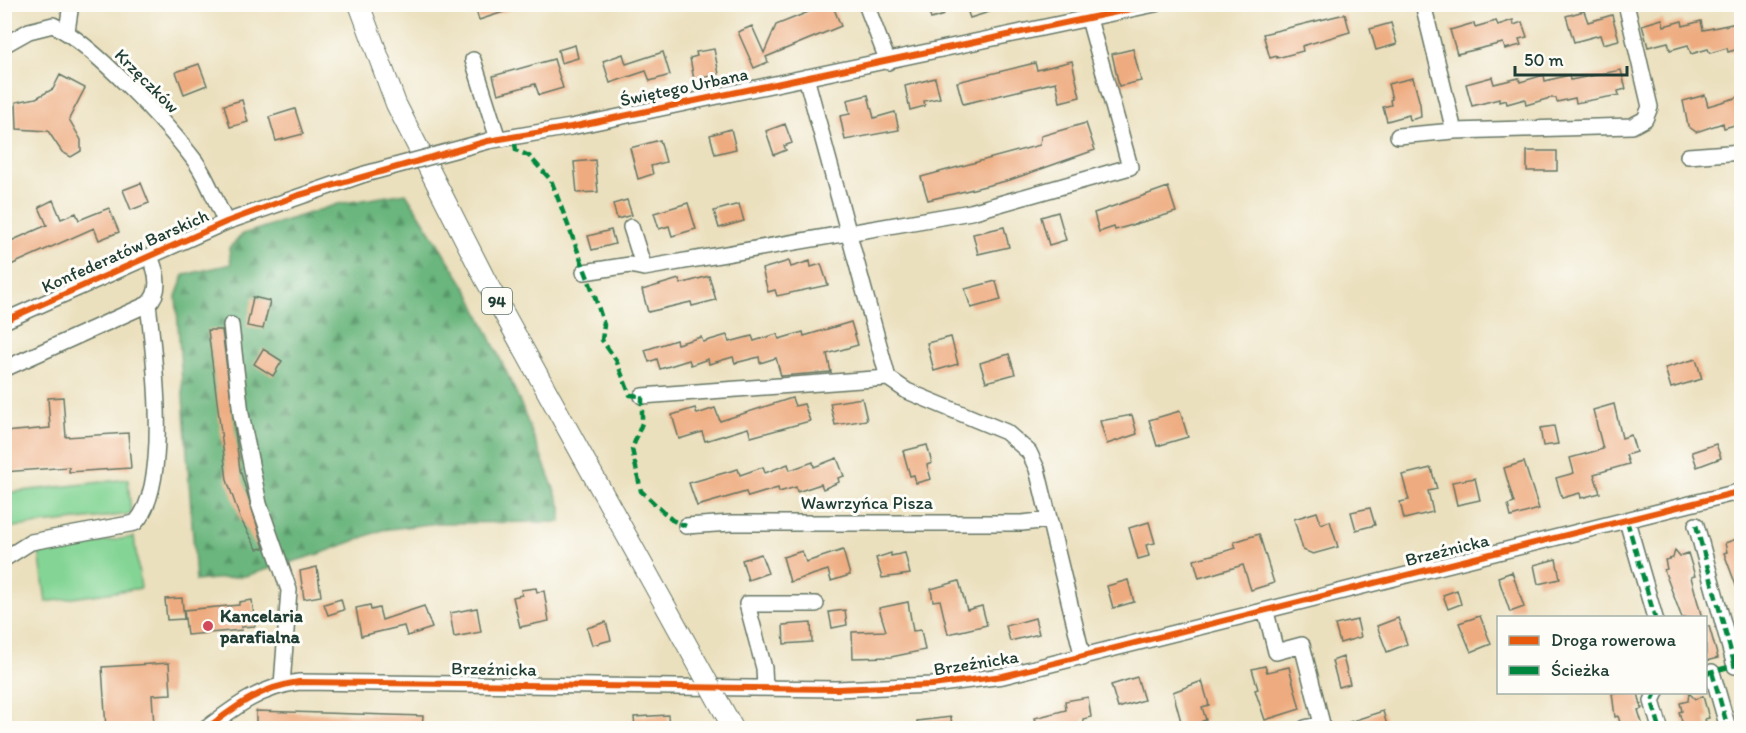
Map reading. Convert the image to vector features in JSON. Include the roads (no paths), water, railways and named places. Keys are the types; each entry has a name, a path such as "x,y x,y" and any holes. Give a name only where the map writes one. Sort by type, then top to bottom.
{"main road":[{"name":"94","path":"359,4 396,104 485,279 733,729"}],"street":[{"path":"4,45 29,31 53,25 67,31 71,4"},
{"path":"866,4 888,62"},
{"name":"Świętego Urbana","path":"226,222 364,174 494,140 571,127 888,62 1155,4"},
{"path":"1423,4 1454,131"},
{"path":"1398,136 1454,131 1632,126 1645,119 1650,107 1626,4"},
{"path":"584,272 630,265 644,268 971,212 1130,167 1089,19"},
{"name":"Krzęczków","path":"67,31 146,105 196,162 226,222"},
{"path":"473,60 494,140"},
{"path":"806,77 888,378"},
{"path":"1688,156 1742,152"},
{"name":"Konfederatów Barskich","path":"4,321 226,222"},
{"path":"631,227 644,268"},
{"path":"4,369 148,304 154,298 157,282 150,257"},
{"path":"4,559 30,542 135,523 145,513 158,453 148,304"},
{"path":"231,325 241,414 259,504 289,590 282,684"},
{"path":"642,396 888,378 907,391 1006,432 1018,440 1029,452 1036,469 1083,658"},
{"name":"Brzeźnicka","path":"207,729 254,695 282,684 310,682 837,690 932,685 1003,676 1083,658 1742,491"},
{"name":"Wawrzyńca Pisza","path":"686,526 731,523 1022,523 1048,520"},
{"path":"1627,521 1654,616"},
{"path":"1696,525 1738,665 1709,673 1728,729"},
{"path":"765,688 764,668 747,604 816,604"},
{"path":"1266,612 1276,652 1302,645 1322,726 1305,729"},
{"path":"1656,694 1652,701 1660,729"}],"place":[{"name":"Kancelaria parafialna","path":"208,626"}]}
